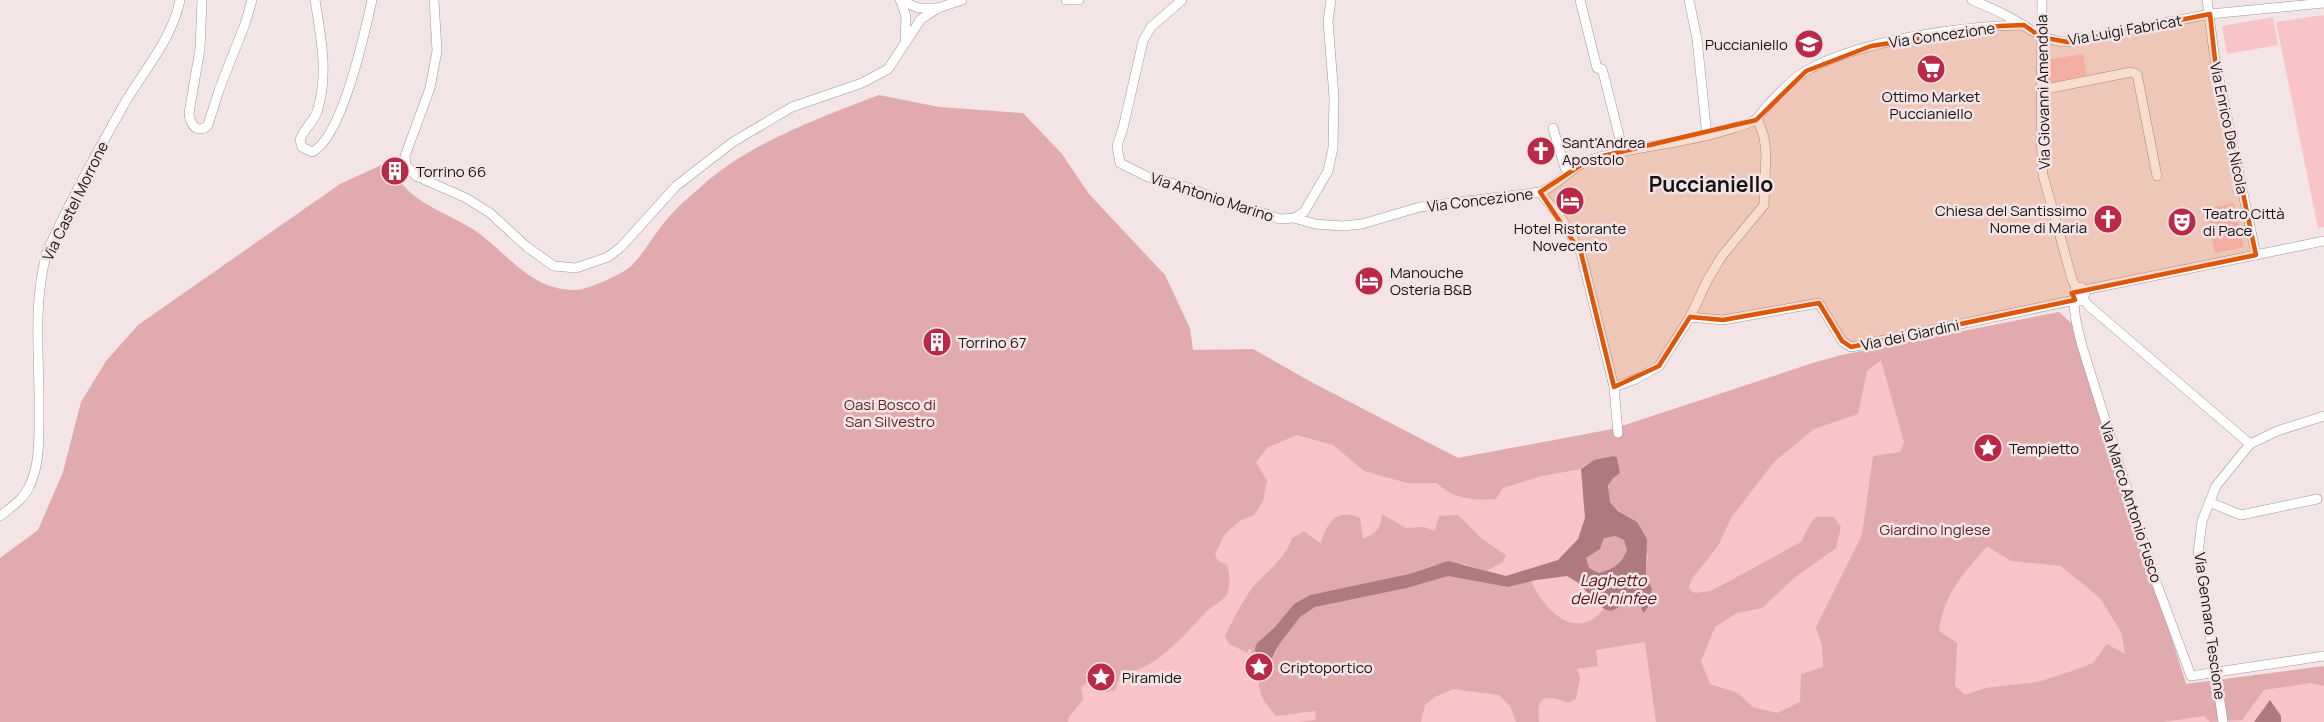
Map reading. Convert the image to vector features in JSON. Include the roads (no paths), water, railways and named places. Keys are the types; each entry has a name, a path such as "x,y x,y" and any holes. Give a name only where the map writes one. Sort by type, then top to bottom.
{"street":[{"name":"Via Castel Morrone","path":"0,516 25,494 32,481 37,460 38,305 40,276 47,252 102,144 169,31 180,0"},
{"path":"202,0 200,49 189,113 194,127 199,129 204,129 208,125 252,0"},
{"path":"315,0 324,63 323,86 316,114 300,140 302,147 312,152 318,149 330,132 352,80 372,0"},
{"path":"434,0 437,51 430,88 405,156 409,171 422,180 466,198 490,213 527,247 554,266 576,268 608,257 621,247 676,186 733,142 792,107 862,83 888,69 921,19 938,8 962,0"},
{"path":"1066,0 1079,0"},
{"name":"Via Antonio Marino","path":"1182,0 1151,27 1143,41 1124,128 1117,146 1120,163 1148,177 1186,187 1248,211 1280,219 1294,218 1304,212 1328,171 1333,148 1334,97 1328,21 1331,0"},
{"path":"1580,0 1597,68 1602,69 1623,151"},
{"path":"1689,0 1697,39 1707,136"},
{"path":"1972,0 2024,25 2041,37"},
{"name":"Via Giovanni Amendola","path":"2042,0 2040,90 2043,175 2069,269 2080,294 2089,306 2250,444"},
{"name":"Via Enrico De Nicola","path":"2207,0 2215,60 2256,255"},
{"path":"901,1 906,17 905,45"},
{"path":"901,1 918,8 938,8"},
{"name":"Via Luigi Fabricat","path":"2041,37 2056,42 2068,42 2210,14 2324,3"},
{"name":"Via Concezione","path":"1294,218 1315,224 1342,226 1362,224 1420,207 1540,192 1557,183 1581,164 1623,151 1707,136 1757,118 1794,79 1806,70 1871,45 1999,26 2024,25"},
{"path":"2040,90 2131,72 2137,74 2157,176"},
{"path":"1614,387 1636,379 1659,366 1690,317 1722,256 1764,205 1766,153 1764,136 1757,118"},
{"path":"1553,128 1565,168 1581,164"},
{"path":"1540,192 1563,221 1581,253 1614,387 1618,433"},
{"path":"2080,294 2324,241"},
{"name":"Via dei Giardini","path":"1690,317 1723,320 1819,303 1842,341 1851,347 2080,294"},
{"name":"Via Marco Antonio Fusco","path":"2080,294 2073,312 2156,582 2191,676 2324,656"},
{"name":"Via Gennaro Tescione","path":"2223,722 2198,553 2202,521 2216,486 2250,444 2277,431 2324,416"},
{"path":"2209,502 2241,515 2317,499"}],"water":[{"name":"Laghetto delle ninfee","path":"1614,456 1617,458 1620,473 1608,486 1610,502 1618,511 1637,522 1647,539 1646,574 1652,589 1648,607 1643,613 1639,603 1632,601 1611,611 1604,609 1577,582 1567,576 1508,587 1448,576 1407,588 1315,607 1300,617 1278,646 1272,658 1262,661 1256,659 1257,643 1274,628 1294,604 1310,595 1409,574 1448,561 1506,576 1558,560 1578,539 1585,518 1581,469 1594,460","holes":["1615,536 1624,540 1627,550 1616,565 1599,573 1589,568 1586,558 1600,549 1604,538"]},
{"path":"2270,700 2281,716 2281,722 2254,722"}],"place":[{"name":"Puccianiello","path":"1809,44"},
{"name":"Ottimo Market Puccianiello","path":"1931,69"},
{"name":"Sant'Andrea Apostolo","path":"1541,151"},
{"name":"Torrino 66","path":"395,171"},
{"name":"Hotel Ristorante Novecento","path":"1570,201"},
{"name":"Chiesa del Santissimo Nome di Maria","path":"2108,219"},
{"name":"Teatro Città di Pace","path":"2182,222"},
{"name":"Manouche Osteria B&B","path":"1369,281"},
{"name":"Torrino 67","path":"937,342"},
{"name":"Tempietto","path":"1988,448"},
{"name":"Criptoportico","path":"1259,667"},
{"name":"Piramide","path":"1101,677"}],"district":[{"name":"Puccianiello","path":"1711,184"}],"park label":[{"name":"Oasi Bosco di San Silvestro","path":"890,412"},
{"name":"Giardino Inglese","path":"1935,529"}]}
